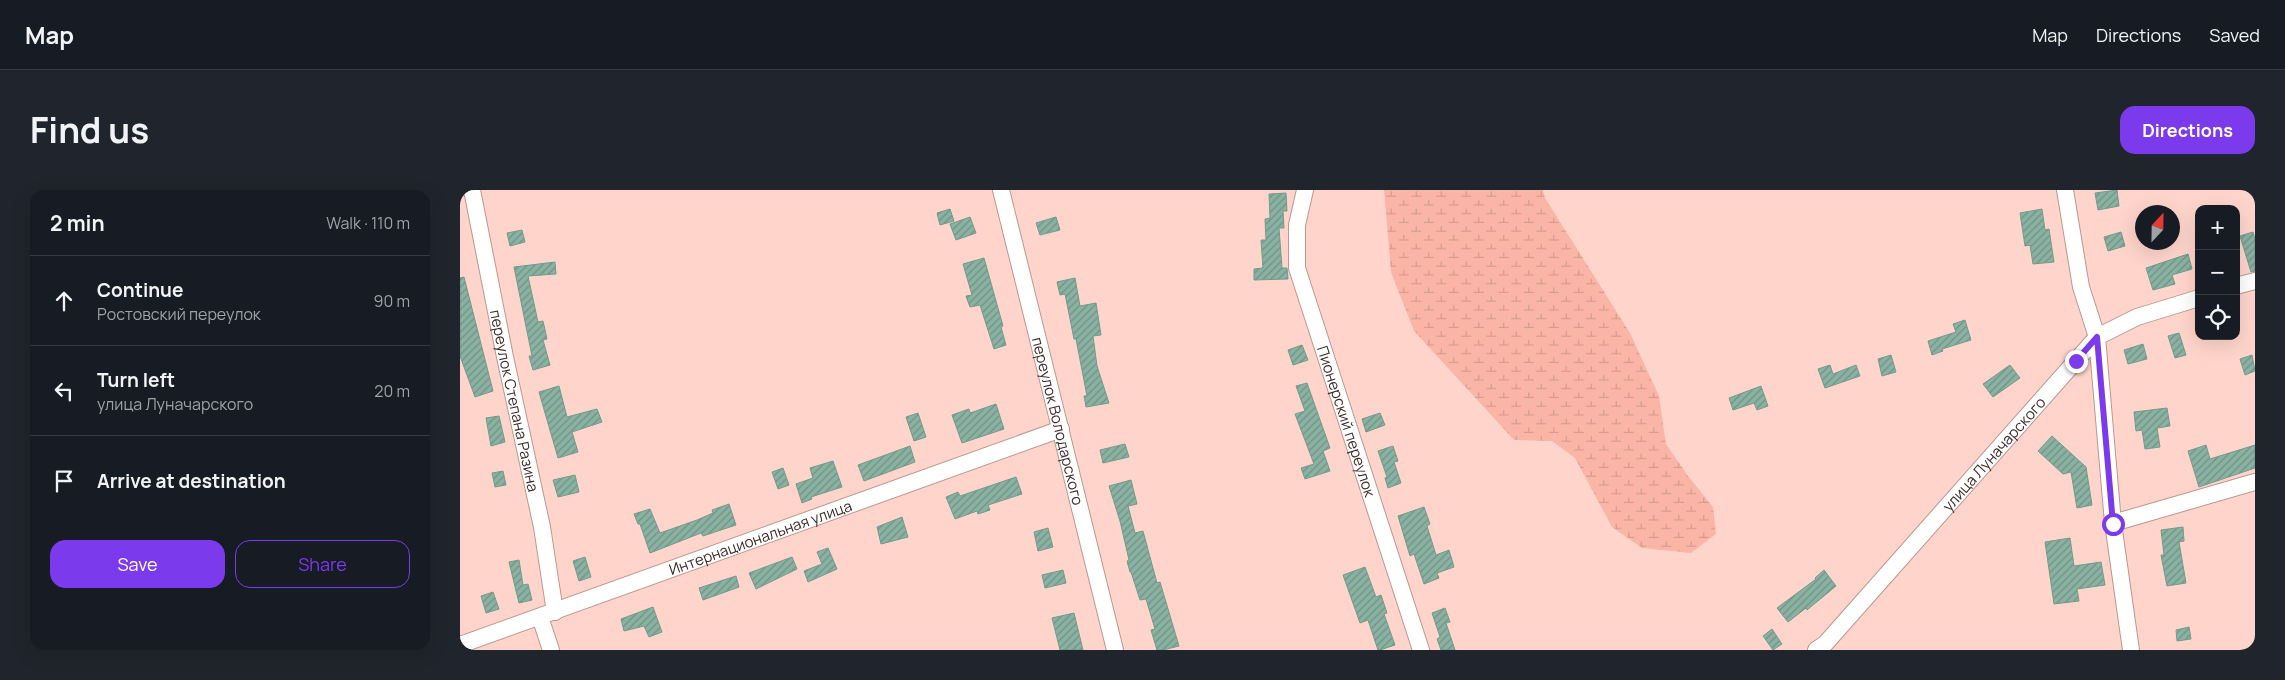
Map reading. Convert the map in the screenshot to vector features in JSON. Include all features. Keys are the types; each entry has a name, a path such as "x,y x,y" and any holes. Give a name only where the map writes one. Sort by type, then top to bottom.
{"street":[{"name":"переулок Степана Разина","path":"472,190 505,357 542,527 551,650"},
{"name":"переулок Володарского","path":"1001,190 1115,650"},
{"name":"Пионерский переулок","path":"1305,190 1297,225 1297,268 1421,650"},
{"path":"2065,190 2081,288 2097,337 2113,524 2132,650"},
{"path":"2240,285 2255,281"},
{"name":"улица Луначарского","path":"1816,650 1824,644 2097,337 2137,317 2195,299"},
{"name":"Интернациональная улица","path":"460,645 1061,429"},
{"path":"2113,524 2255,482"}],"green space":[{"path":"1384,190 1543,190 1545,198 1630,333 1659,396 1666,444 1688,476 1713,507 1716,534 1691,553 1642,548 1612,527 1575,458 1552,441 1514,440 1414,331 1391,272"}],"building":[{"path":"2117,190 2119,206 2098,210 2095,193"},
{"path":"1286,193 1287,211 1283,211 1284,228 1279,228 1282,268 1287,268 1288,279 1254,280 1254,269 1263,268 1261,240 1266,240 1265,219 1270,218 1269,194"},
{"path":"950,209 954,221 940,225 937,213"},
{"path":"2042,209 2045,230 2049,229 2054,262 2033,264 2030,245 2025,246 2020,213"},
{"path":"970,217 976,233 956,240 950,224"},
{"path":"1056,217 1060,230 1040,235 1036,223"},
{"path":"522,230 525,242 510,246 507,233"},
{"path":"2121,232 2125,246 2108,251 2104,237"},
{"path":"2253,232 2255,239 2255,271 2251,272 2240,236"},
{"path":"2188,254 2192,269 2172,275 2175,284 2153,290 2146,268"},
{"path":"984,258 1003,326 1001,327 1006,345 994,349 980,305 970,307 966,296 972,295 963,264"},
{"path":"555,262 556,274 528,276 538,322 543,321 547,339 543,340 550,365 533,370 529,356 532,356 514,267"},
{"path":"464,277 493,391 475,397 460,356 460,278"},
{"path":"1075,278 1080,306 1096,303 1101,335 1093,336 1097,366 1109,403 1086,407 1084,396 1087,396 1076,339 1074,339 1065,294 1060,295 1057,282"},
{"path":"1965,320 1971,340 1942,349 1943,351 1932,355 1928,341 1956,332 1953,324"},
{"path":"2179,333 2186,355 2175,358 2168,336"},
{"path":"2143,344 2147,359 2128,364 2124,350"},
{"path":"1302,345 1308,360 1293,365 1288,350"},
{"path":"1891,355 1896,372 1882,376 1878,359"},
{"path":"2252,355 2255,371 2245,375 2240,359"},
{"path":"1830,365 1833,374 1856,365 1860,376 1825,388 1818,369"},
{"path":"2010,365 2020,378 1993,397 1983,384"},
{"path":"1307,383 1330,448 1323,451 1330,471 1305,479 1301,468 1314,464 1295,414 1305,411 1296,386"},
{"path":"559,386 567,417 597,409 602,422 572,432 578,452 558,458 539,392"},
{"path":"1761,386 1768,406 1757,410 1754,403 1733,410 1729,398"},
{"path":"996,404 1004,429 962,443 952,415 969,409 970,413"},
{"path":"2167,408 2170,426 2157,428 2160,447 2145,449 2142,430 2136,431 2134,412"},
{"path":"918,413 926,437 914,441 906,417"},
{"path":"1380,413 1385,425 1366,432 1362,419"},
{"path":"499,416 505,442 491,446 486,418"},
{"path":"2052,436 2086,467 2092,505 2077,508 2071,472 2063,474 2038,451"},
{"path":"1125,444 1129,457 1103,463 1100,450"},
{"path":"2206,445 2210,459 2255,445 2255,468 2199,487 2188,451"},
{"path":"910,446 915,462 864,481 858,465"},
{"path":"1393,446 1398,461 1394,462 1401,483 1388,488 1385,478 1387,477 1378,451"},
{"path":"833,461 842,487 811,497 812,499 802,503 796,484 813,478 810,468"},
{"path":"783,468 789,485 778,489 772,472"},
{"path":"503,471 506,485 495,487 492,473"},
{"path":"575,475 579,492 558,497 553,480"},
{"path":"1016,477 1022,494 988,505 990,510 978,514 977,511 955,519 946,497 958,492 960,496"},
{"path":"1131,480 1137,504 1128,506 1135,533 1143,531 1157,583 1160,582 1179,646 1163,650 1157,650 1151,630 1155,629 1146,599 1140,600 1130,572 1120,521 1109,486"},
{"path":"729,504 736,525 703,536 701,533 650,553 640,524 638,524 634,514 650,509 660,533 697,520 713,513 712,510"},
{"path":"1424,507 1430,524 1427,526 1436,555 1449,550 1454,567 1437,573 1439,578 1424,584 1414,554 1410,556 1398,516"},
{"path":"902,517 908,537 881,544 877,527"},
{"path":"2183,527 2184,541 2179,542 2186,583 2167,586 2161,555 2164,555 2161,530"},
{"path":"1048,528 1053,547 1038,551 1034,532"},
{"path":"2070,538 2074,566 2101,562 2105,585 2077,589 2079,601 2054,604 2045,542"},
{"path":"828,548 837,569 808,582 804,571 822,564 817,552"},
{"path":"585,557 591,577 579,581 573,561"},
{"path":"792,557 797,569 756,589 749,573"},
{"path":"519,560 523,585 528,584 532,600 519,603 509,562"},
{"path":"1365,567 1376,597 1381,595 1387,613 1384,614 1395,645 1380,650 1378,650 1368,620 1360,623 1343,575"},
{"path":"1063,570 1066,583 1045,588 1042,575"},
{"path":"1824,570 1836,586 1807,610 1806,608 1788,622 1777,608 1816,579"},
{"path":"736,576 739,587 703,600 699,588"},
{"path":"493,592 499,609 486,613 481,596"},
{"path":"653,607 662,632 649,637 644,626 624,631 621,619"},
{"path":"1445,608 1450,622 1446,623 1455,650 1441,650 1437,639 1440,637 1432,613"},
{"path":"1074,613 1083,650 1060,650 1052,618"},
{"path":"2189,627 2191,639 2177,641 2176,630"},
{"path":"1772,629 1782,644 1773,650 1763,636"}],"route":[{"path":"2076,361 2097,337 2113,524"}]}
